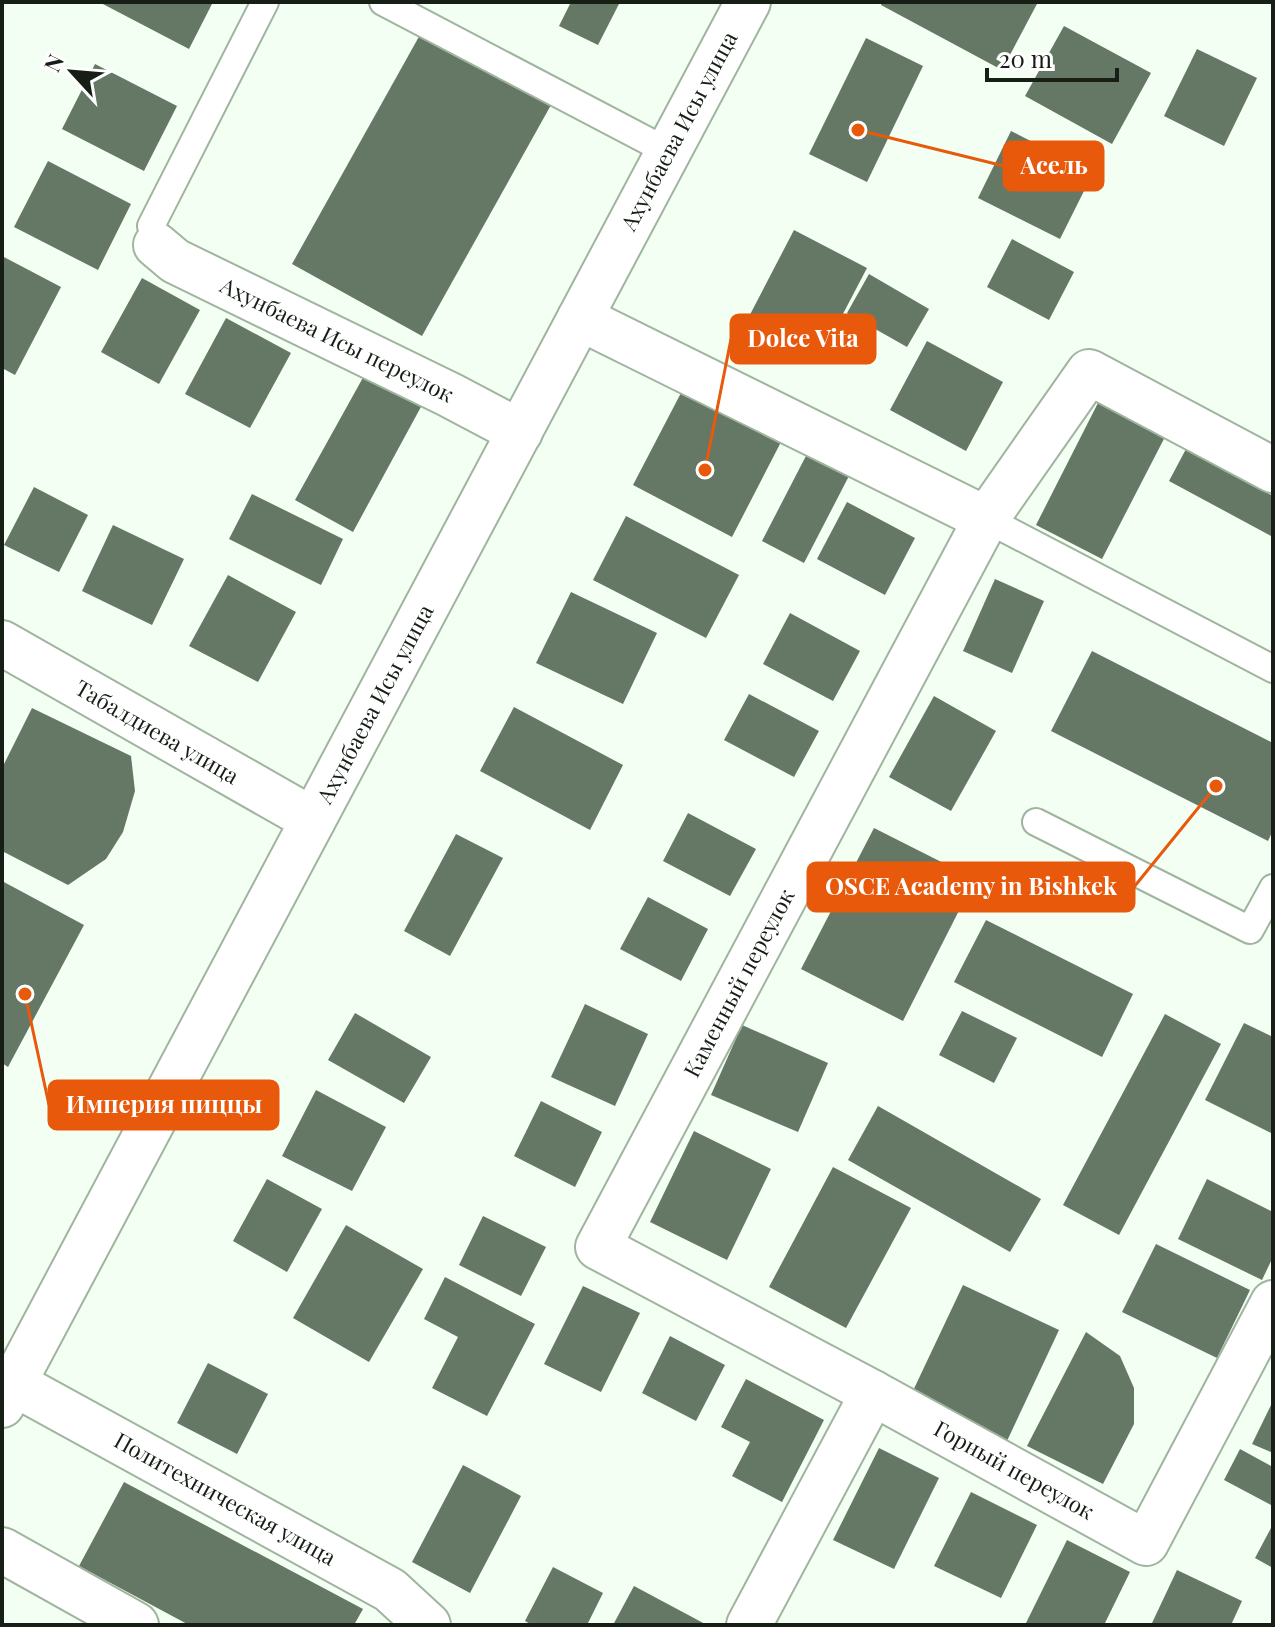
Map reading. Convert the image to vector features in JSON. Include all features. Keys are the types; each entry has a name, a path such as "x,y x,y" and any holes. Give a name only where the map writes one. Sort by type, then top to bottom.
{"street":[{"name":"Ахунбаева Исы улица","path":"8,1394 748,2"},
{"name":"Ахунбаева Исы переулок","path":"156,245 175,261 520,432"},
{"path":"580,318 986,519"},
{"name":"Каменный переулок","path":"873,1393 598,1247 986,519 1089,372 1273,470"},
{"name":"Табалдиева улица","path":"2,643 313,820"},
{"name":"Горный переулок","path":"873,1393 1146,1543 1273,1303"},
{"path":"749,1625 873,1393"},
{"name":"Политехническая улица","path":"8,1394 390,1590 428,1625"},
{"path":"2,1550 136,1625"}],"lane":[{"path":"156,245 151,226 265,2"},
{"path":"383,2 669,152"},
{"path":"986,519 1273,669"},
{"path":"1036,822 1250,930 1273,888"}],"building":[{"path":"99,2 213,2 189,49"},
{"path":"571,2 620,2 598,45 559,26"},
{"path":"882,2 1038,2 1002,70 881,5"},
{"path":"1064,26 1151,73 1112,144 1025,96"},
{"path":"421,33 551,105 422,336 292,264"},
{"path":"866,38 923,66 867,182 809,154"},
{"path":"1197,49 1257,78 1224,146 1164,116"},
{"path":"95,64 177,106 144,171 62,129"},
{"path":"1011,131 1093,173 1060,239 978,198"},
{"path":"48,161 131,204 98,270 14,227"},
{"path":"794,230 867,268 834,331 822,324 802,362 742,330"},
{"path":"1012,239 1074,272 1049,320 987,287"},
{"path":"2,256 61,287 15,375 2,368"},
{"path":"869,274 929,309 907,347 847,313"},
{"path":"142,278 200,310 159,384 101,352"},
{"path":"226,318 291,353 250,428 185,394"},
{"path":"927,341 1003,382 966,451 890,410"},
{"path":"365,374 422,405 353,532 295,500"},
{"path":"682,391 781,442 732,537 633,485"},
{"path":"1100,399 1167,433 1102,559 1036,525"},
{"path":"1186,449 1273,496 1273,537 1169,481"},
{"path":"808,452 850,474 804,563 762,541"},
{"path":"34,487 88,515 59,572 4,545"},
{"path":"252,494 343,539 321,585 229,539"},
{"path":"847,502 915,538 885,595 817,559"},
{"path":"626,516 739,575 706,638 593,580"},
{"path":"113,525 184,559 152,625 82,591"},
{"path":"228,575 296,612 258,682 189,646"},
{"path":"995,579 1044,601 1012,673 963,651"},
{"path":"571,592 657,633 623,704 536,663"},
{"path":"790,613 860,651 833,701 763,664"},
{"path":"1092,651 1273,743 1273,830 1268,841 1051,731"},
{"path":"749,694 819,731 794,777 724,740"},
{"path":"934,696 996,731 951,811 889,777"},
{"path":"514,707 623,765 590,830 480,771"},
{"path":"32,708 131,756 135,791 123,832 106,859 68,885 2,851 2,768"},
{"path":"688,813 756,849 730,896 663,861"},
{"path":"874,828 975,879 903,1021 801,969"},
{"path":"456,834 503,858 450,956 404,931"},
{"path":"2,881 84,925 8,1067 2,1063"},
{"path":"648,897 708,929 681,981 620,949"},
{"path":"986,920 1133,994 1102,1057 954,982"},
{"path":"585,1004 648,1034 615,1106 551,1077"},
{"path":"962,1011 1017,1038 994,1083 939,1055"},
{"path":"355,1013 431,1057 404,1103 328,1060"},
{"path":"1165,1014 1221,1044 1119,1235 1063,1205"},
{"path":"1244,1023 1273,1037 1273,1134 1205,1100"},
{"path":"742,1025 828,1063 798,1132 711,1095"},
{"path":"316,1090 386,1127 352,1191 282,1156"},
{"path":"541,1101 602,1132 575,1187 514,1156"},
{"path":"878,1106 1041,1199 1010,1252 848,1160"},
{"path":"694,1131 771,1169 727,1260 650,1222"},
{"path":"833,1167 911,1208 846,1328 769,1287"},
{"path":"267,1179 322,1209 287,1272 233,1241"},
{"path":"1207,1179 1273,1212 1273,1257 1262,1280 1178,1239"},
{"path":"483,1216 546,1247 521,1296 459,1265"},
{"path":"346,1225 423,1269 369,1362 293,1318"},
{"path":"1156,1244 1250,1290 1217,1358 1122,1312"},
{"path":"445,1277 535,1324 487,1416 432,1388 458,1337 424,1319"},
{"path":"963,1285 1059,1330 1007,1441 911,1395"},
{"path":"583,1286 640,1313 601,1392 544,1364"},
{"path":"1086,1332 1120,1356 1134,1388 1134,1424 1103,1484 1027,1446"},
{"path":"670,1336 725,1365 696,1421 642,1393"},
{"path":"208,1363 268,1394 237,1454 177,1423"},
{"path":"746,1379 824,1420 782,1502 732,1476 750,1442 721,1427"},
{"path":"1273,1401 1273,1453 1252,1444"},
{"path":"879,1448 939,1478 894,1569 833,1540"},
{"path":"1240,1449 1273,1467 1273,1506 1224,1480"},
{"path":"463,1465 521,1496 470,1593 412,1562"},
{"path":"124,1482 363,1609 354,1625 189,1625 79,1566"},
{"path":"971,1492 1037,1525 1001,1598 934,1566"},
{"path":"1273,1524 1273,1568 1255,1558"},
{"path":"1067,1540 1130,1572 1104,1625 1025,1625"},
{"path":"553,1567 603,1593 587,1625 532,1625 525,1621"},
{"path":"1177,1570 1242,1601 1231,1625 1152,1623"},
{"path":"634,1586 707,1625 613,1625"}],"place":[{"name":"Асель","path":"858,130"},
{"name":"Dolce Vita","path":"705,470"},
{"name":"OSCE Academy in Bishkek","path":"1216,786"},
{"name":"Империя пиццы","path":"25,994"}]}
